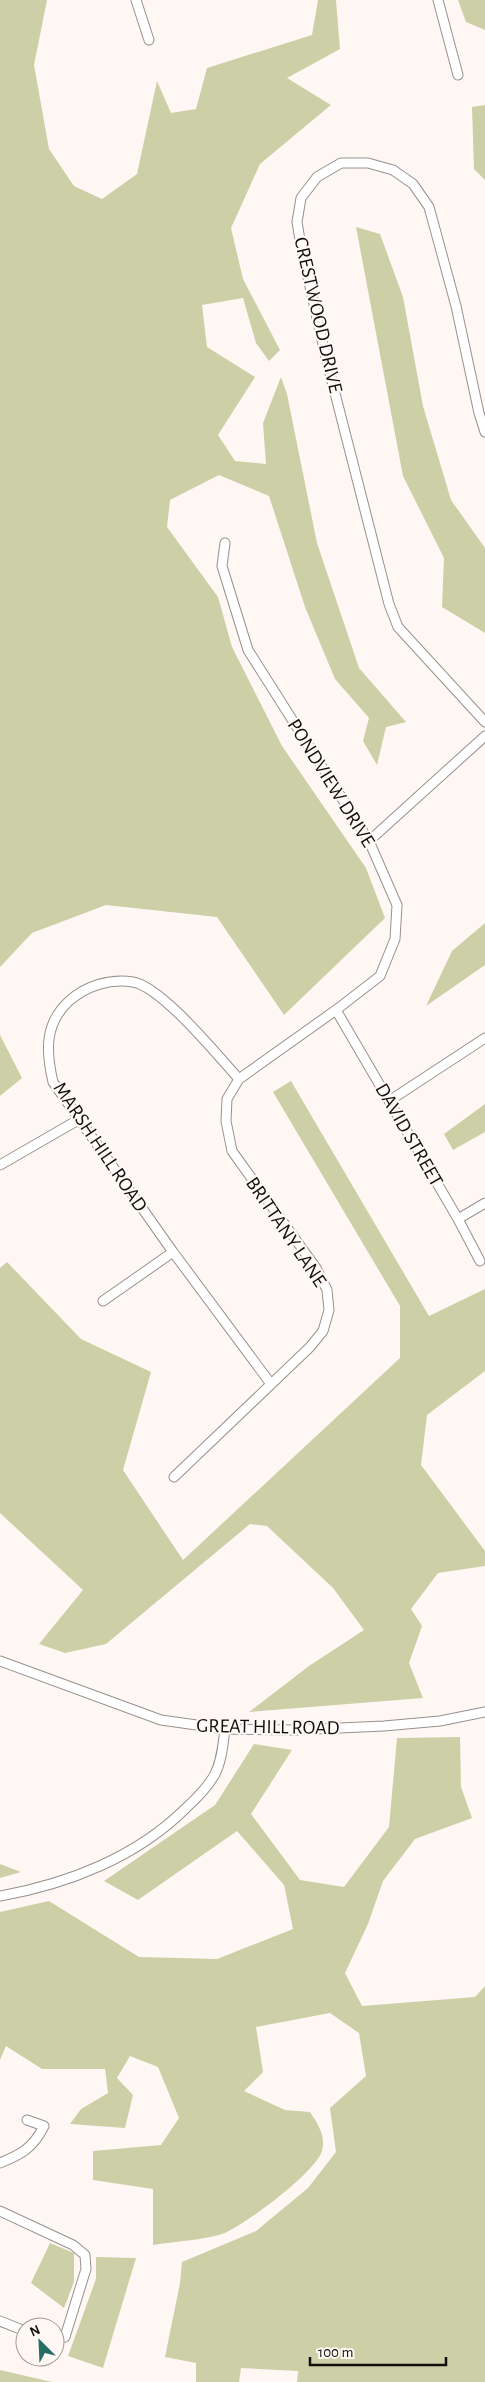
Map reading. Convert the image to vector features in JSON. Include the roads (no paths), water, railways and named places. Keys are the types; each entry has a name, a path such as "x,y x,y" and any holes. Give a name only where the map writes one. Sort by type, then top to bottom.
{"street":[{"path":"136,0 149,40"},
{"path":"438,0 458,75"},
{"name":"CRESTWOOD DRIVE","path":"485,432 479,413 456,306 429,207 413,184 393,170 368,163 341,163 317,177 301,198 297,222 301,246 326,358 389,604 398,627 485,722"},
{"name":"PONDVIEW DRIVE","path":"225,543 222,566 248,650 369,841 397,904 395,939 380,976 336,1010"},
{"path":"369,841 485,736"},
{"name":"MARSH HILL ROAD","path":"240,1079 177,1012 154,993 134,982 109,982 82,990 64,1006 50,1029 47,1056 53,1082 173,1252 271,1384"},
{"name":"BRITTANY LANE","path":"174,1477 310,1347 323,1331 329,1310 327,1290 316,1268 232,1151 226,1121 227,1100 240,1079 336,1010"},
{"name":"DAVID STREET","path":"336,1010 480,1261"},
{"path":"389,1101 485,1038"},
{"path":"0,1165 78,1120"},
{"path":"458,1220 485,1203"},
{"path":"104,1300 173,1252"},
{"name":"GREAT HILL ROAD","path":"0,1661 161,1720 225,1729 360,1728 440,1721 485,1712"},
{"path":"0,1896 17,1893 110,1862 154,1836 174,1820 207,1786 219,1762 225,1729"},
{"path":"0,2163 22,2154 37,2140 44,2126 27,2120"},
{"path":"0,2211 73,2245 85,2255 86,2269 65,2337"},
{"path":"0,2321 15,2327"}]}
